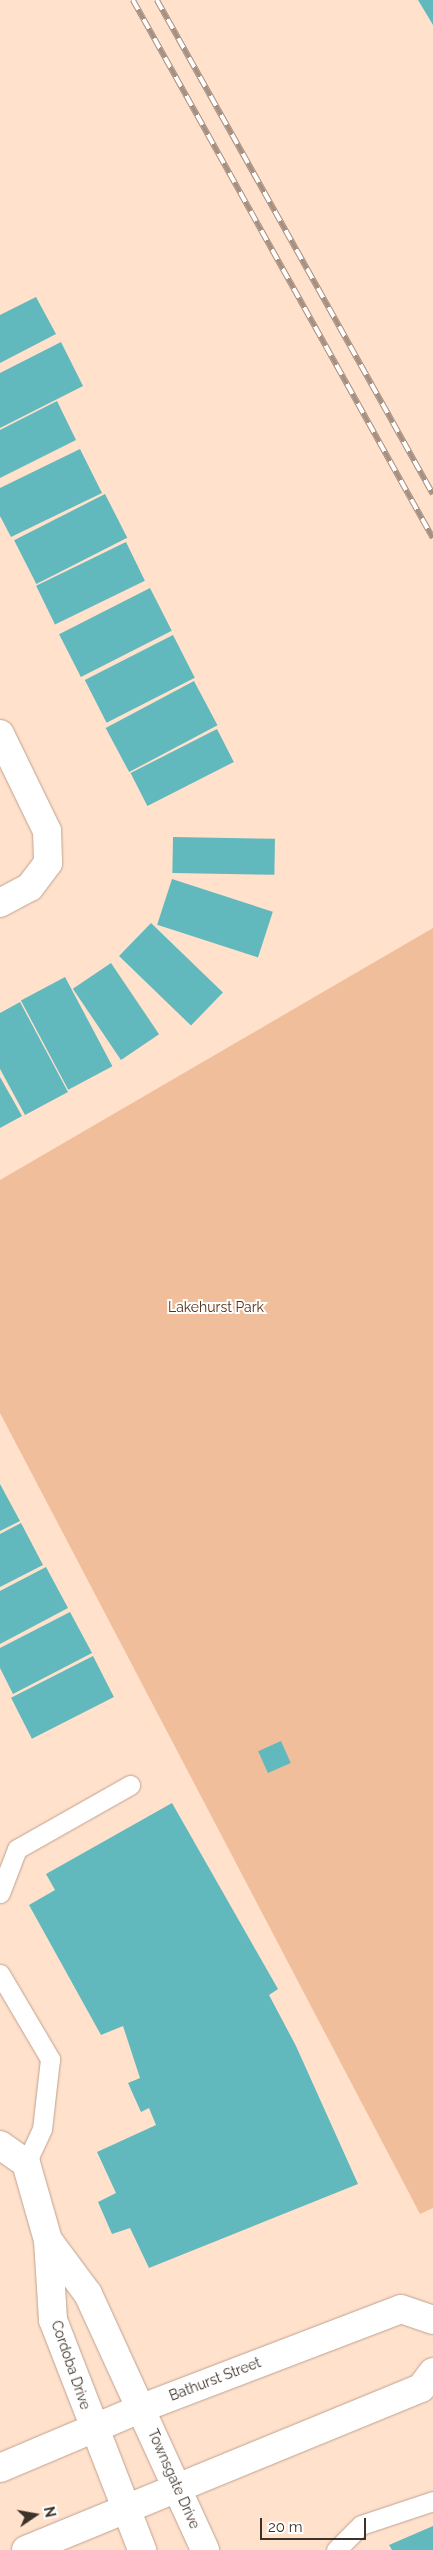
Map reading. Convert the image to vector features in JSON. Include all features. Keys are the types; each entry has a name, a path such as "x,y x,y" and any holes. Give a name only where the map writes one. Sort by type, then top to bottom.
{"street":[{"path":"0,734 47,831 48,863 30,887 0,903"},
{"path":"0,2145 26,2163"},
{"name":"Cordoba Drive","path":"26,2163 48,2240 53,2320 94,2430"},
{"name":"Cordoba Drive","path":"48,2240 88,2294 142,2408"},
{"name":"Bathurst Street","path":"0,2468 94,2430 142,2408 401,2309 433,2320"},
{"path":"26,2550 128,2510 421,2388 433,2372"},
{"name":"Townsgate Drive","path":"142,2408 176,2490 205,2550"},
{"path":"94,2430 128,2510 142,2550"}],"lane":[{"path":"0,1894 17,1849 130,1785"},
{"path":"0,1974 50,2059 42,2129 26,2163"},
{"path":"336,2550 361,2525 433,2501"}],"green space":[{"name":"Lakehurst Park","path":"433,928 433,2208 420,2214 0,1413 0,1180"}],"building":[{"path":"418,0 433,0 433,25"},
{"path":"36,297 56,334 0,363 0,315"},
{"path":"61,342 83,386 0,428 0,373"},
{"path":"57,401 76,440 0,478 0,430"},
{"path":"80,449 102,493 11,537 0,516 0,488"},
{"path":"105,494 127,538 36,584 14,540"},
{"path":"126,542 145,581 55,624 36,586"},
{"path":"150,588 172,631 81,677 59,634"},
{"path":"173,635 195,678 107,723 85,680"},
{"path":"194,681 217,725 129,772 106,728"},
{"path":"217,729 234,762 147,806 131,773"},
{"path":"173,837 275,839 274,875 172,873"},
{"path":"172,879 273,912 258,957 157,925"},
{"path":"151,923 223,992 191,1026 119,956"},
{"path":"111,963 159,1034 121,1060 73,989"},
{"path":"65,977 112,1066 68,1090 21,1000"},
{"path":"20,1002 68,1092 25,1115 0,1069 0,1013"},
{"path":"0,1077 22,1116 0,1128"},
{"path":"0,1484 20,1521 0,1531"},
{"path":"21,1523 43,1565 0,1587 0,1534"},
{"path":"46,1567 68,1608 0,1644 0,1591"},
{"path":"70,1612 92,1653 13,1694 0,1668 0,1648"},
{"path":"93,1656 114,1697 32,1739 11,1698"},
{"path":"281,1741 291,1763 268,1773 258,1751"},
{"path":"172,1803 278,1989 269,1995 296,2046 358,2184 149,2268 130,2228 112,2234 98,2202 116,2193 97,2152 156,2125 149,2108 141,2112 128,2083 140,2078 123,2026 101,2035 29,1905 55,1890 46,1874"},
{"path":"433,2526 433,2550 392,2550 389,2545"}],"railway":[{"path":"133,0 433,538"},
{"path":"157,0 433,494"}]}
